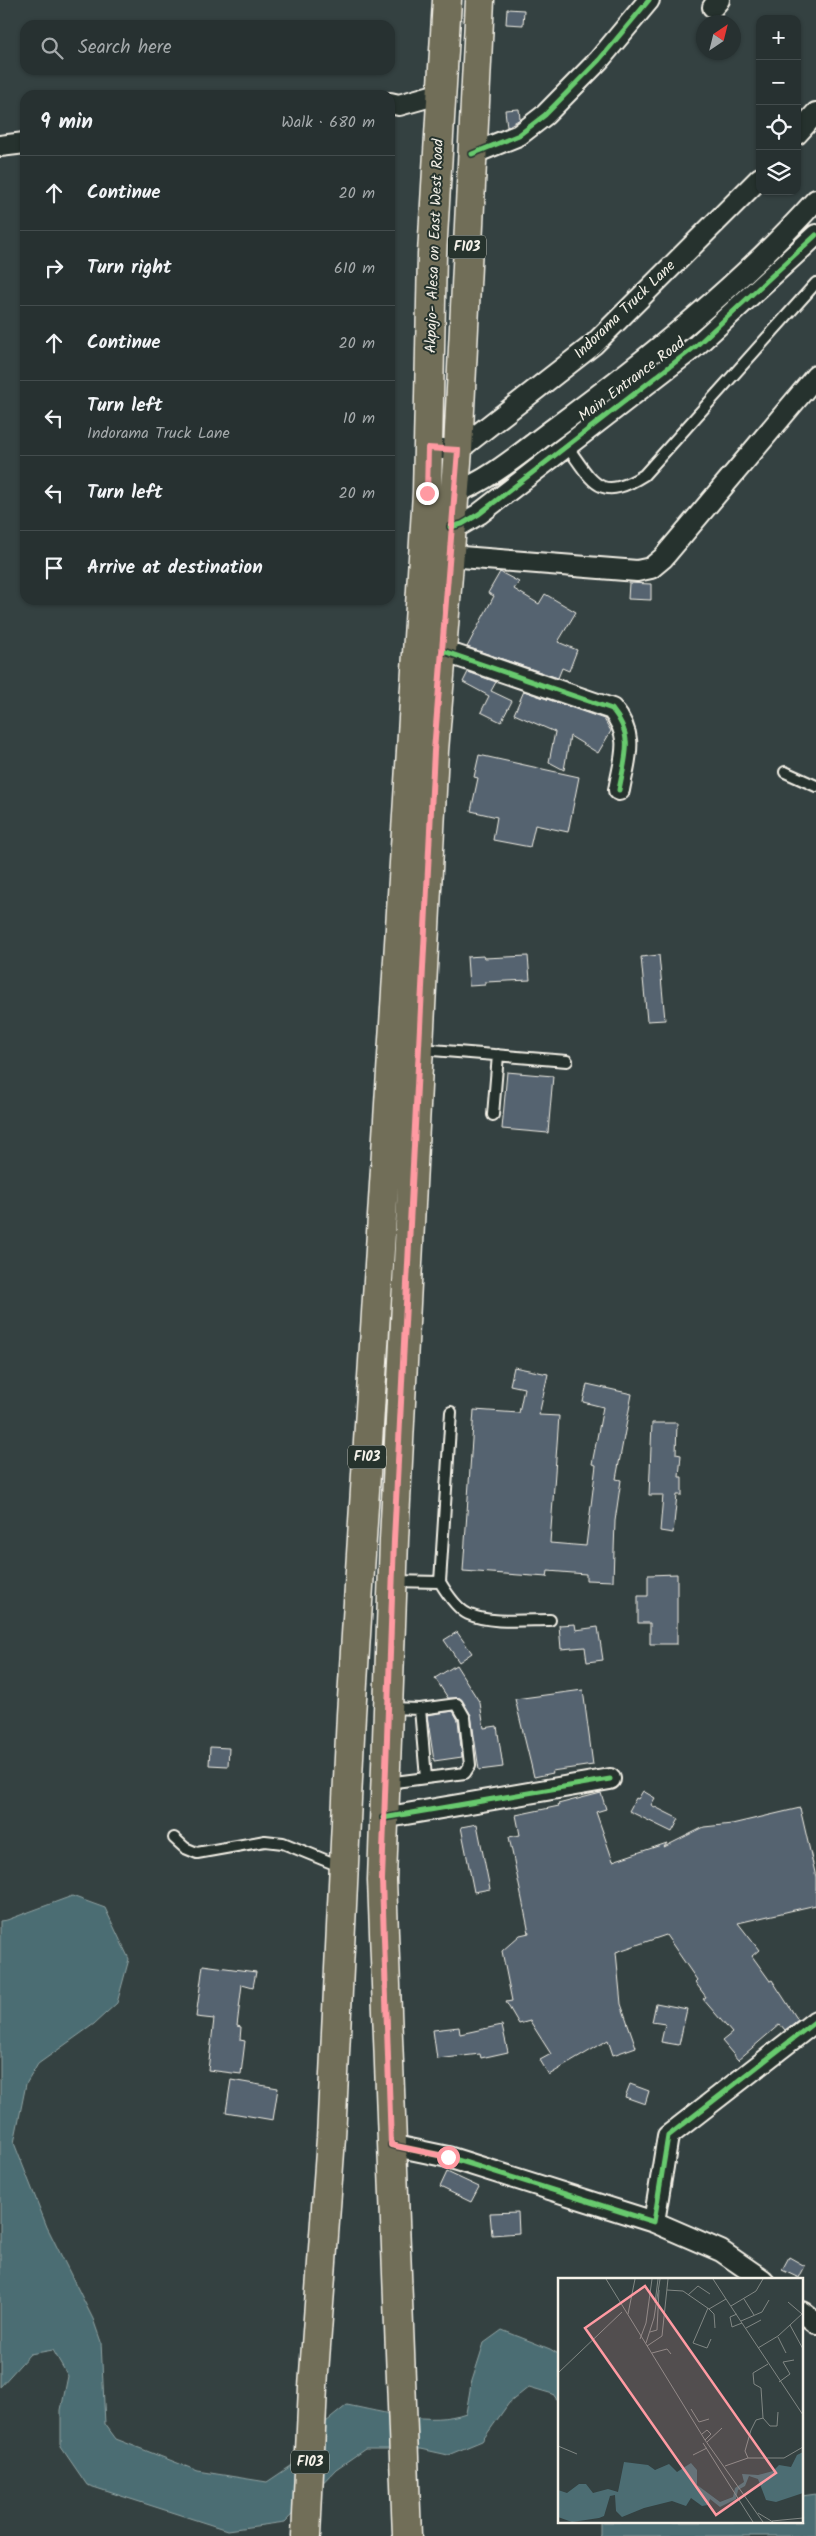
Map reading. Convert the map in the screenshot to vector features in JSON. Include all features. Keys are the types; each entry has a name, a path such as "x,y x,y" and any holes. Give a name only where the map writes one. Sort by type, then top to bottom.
{"main road":[{"name":"Akpajo- Alesa on East West Road","path":"343,1867 427,493 432,254 447,0"},
{"name":"Akpajo- Alesa on East West Road","path":"453,494 458,450 480,0"},
{"name":"F103","path":"408,2536 391,2145 382,1880 383,1818 392,1581 434,751 443,651 453,494"},
{"name":"F103","path":"306,2536 313,2387 331,2138 343,1867"}],"street":[{"path":"472,154 519,135 546,115 599,60 649,0"},
{"path":"395,104 442,93"},
{"path":"801,130 816,113"},
{"path":"0,146 20,144"},
{"name":"Indorama Truck Lane","path":"458,450 594,344 756,182"},
{"path":"453,494 471,487 508,462 627,374 685,327 795,223 816,200"},
{"name":"Main Entrance Road","path":"450,527 462,524 479,514 696,346 816,235"},
{"path":"449,556 609,570 637,571 651,568 663,558 816,376"},
{"path":"428,448 458,450"},
{"path":"443,651 612,709 624,723 627,747 619,790"},
{"path":"383,1818 610,1778"},
{"path":"654,2222 668,2136 816,2021"},
{"path":"391,2145 448,2157 654,2222 721,2251 760,2278"},
{"path":"804,2314 816,2324"}],"lane":[{"path":"566,445 595,484 610,490 626,486 644,475 816,283"},
{"path":"785,772 816,786"},
{"path":"420,1049 567,1061"},
{"path":"493,1116 498,1055"},
{"path":"451,1412 440,1582 446,1593 467,1614 496,1620 550,1620"},
{"path":"392,1581 440,1582"},
{"path":"384,1783 465,1773 470,1765 465,1718 457,1704 420,1709 388,1708"},
{"path":"420,1709 426,1778"},
{"path":"174,1838 185,1848 197,1853 266,1841 283,1843 343,1867"}],"water":[{"path":"72,1896 105,1908 129,1959 117,2003 94,2024 38,2064 26,2084 14,2143 47,2227 93,2319 101,2342 105,2424 116,2439 198,2471 267,2482 291,2466 326,2422 347,2405 422,2418 452,2417 466,2413 471,2384 484,2343 502,2330 558,2354 558,2401 553,2394 529,2387 509,2403 482,2441 448,2455 421,2449 365,2449 336,2469 285,2522 227,2530 87,2485 61,2447 61,2410 68,2376 53,2350 30,2354 0,2387 0,1921"},
{"path":"816,2494 816,2536 600,2536 600,2524 804,2524 804,2496"}],"building":[{"path":"507,9 524,10 523,25 506,24"},
{"path":"519,109 520,119 507,127 505,110"},
{"path":"500,572 519,582 514,589 539,604 545,594 576,612 558,642 577,650 569,671 562,668 558,678 467,647 494,596 488,593"},
{"path":"629,583 651,584 651,600 628,599"},
{"path":"468,672 496,682 491,691 512,701 501,722 481,712 489,696 463,682"},
{"path":"524,691 604,719 611,731 598,753 570,736 564,770 549,762 555,732 514,714"},
{"path":"479,755 579,777 568,832 535,825 530,847 493,840 497,817 471,811 478,778 474,777"},
{"path":"659,955 665,1020 647,1021 641,957"},
{"path":"483,956 484,958 528,956 530,980 485,982 485,985 469,986 467,957"},
{"path":"507,1072 553,1076 548,1133 502,1129"},
{"path":"514,1367 548,1374 539,1415 559,1416 550,1543 586,1546 596,1465 592,1464 603,1407 583,1402 587,1384 632,1394 616,1479 621,1480 615,1521 613,1581 586,1580 586,1574 548,1571 547,1577 463,1571 474,1410 519,1413 524,1388 510,1385"},
{"path":"652,1423 677,1423 676,1454 681,1455 679,1477 682,1477 682,1495 677,1495 673,1533 660,1531 663,1495 649,1495"},
{"path":"677,1574 677,1644 650,1644 650,1623 638,1623 638,1596 648,1596 648,1575"},
{"path":"575,1624 576,1630 598,1627 603,1660 587,1662 585,1647 561,1649 559,1625"},
{"path":"457,1632 472,1653 459,1662 444,1640"},
{"path":"456,1665 480,1703 484,1728 497,1726 503,1767 479,1770 471,1715 460,1698 448,1698 435,1678"},
{"path":"583,1690 593,1765 552,1771 553,1773 534,1777 515,1699"},
{"path":"453,1711 458,1720 462,1757 434,1761 427,1715"},
{"path":"210,1747 229,1748 228,1766 209,1765"},
{"path":"643,1791 655,1798 651,1805 679,1819 672,1832 629,1811 636,1798 638,1799"},
{"path":"601,1793 606,1809 596,1812 613,1861 667,1843 664,1847 704,1827 732,1824 800,1808 816,1877 816,1905 738,1923 759,1950 752,1956 770,1981 772,1980 798,2020 785,2030 780,2024 738,2060 722,2041 732,2033 703,1999 706,1997 695,1982 697,1980 666,1935 616,1952 621,2004 636,2047 613,2055 608,2040 549,2075 540,2060 551,2054 530,2021 519,2024 506,2002 512,2001 502,1951 520,1935 529,1933 509,1837 520,1835 516,1815 559,1806 558,1804"},
{"path":"477,1824 490,1889 474,1892 461,1827"},
{"path":"203,1965 256,1972 253,1987 242,1984 237,2026 241,2027 240,2040 245,2041 241,2074 208,2070 214,2019 196,2017"},
{"path":"656,2003 687,2009 679,2045 661,2042 665,2024 652,2022"},
{"path":"502,2025 508,2052 481,2058 480,2054 437,2059 433,2030 459,2027 460,2034"},
{"path":"231,2080 278,2088 273,2120 226,2112"},
{"path":"630,2084 649,2091 645,2104 625,2097"},
{"path":"447,2172 479,2187 471,2202 440,2187"},
{"path":"518,2212 519,2233 492,2235 490,2213"},
{"path":"789,2257 805,2266 799,2278 782,2270"}],"cycle path":[{"path":"472,154 519,135 545,115 599,60 649,0"},
{"path":"450,527 462,524 479,514 696,346 816,235"},
{"path":"443,651 612,709 624,729 626,738 625,757 619,790"},
{"path":"383,1818 610,1779"},
{"path":"391,2145 448,2157 654,2222 668,2136 816,2021"}],"route":[{"path":"427,493 428,448 458,450 450,527 443,651 434,751 394,1540 382,1880 391,2145 448,2157"}]}
